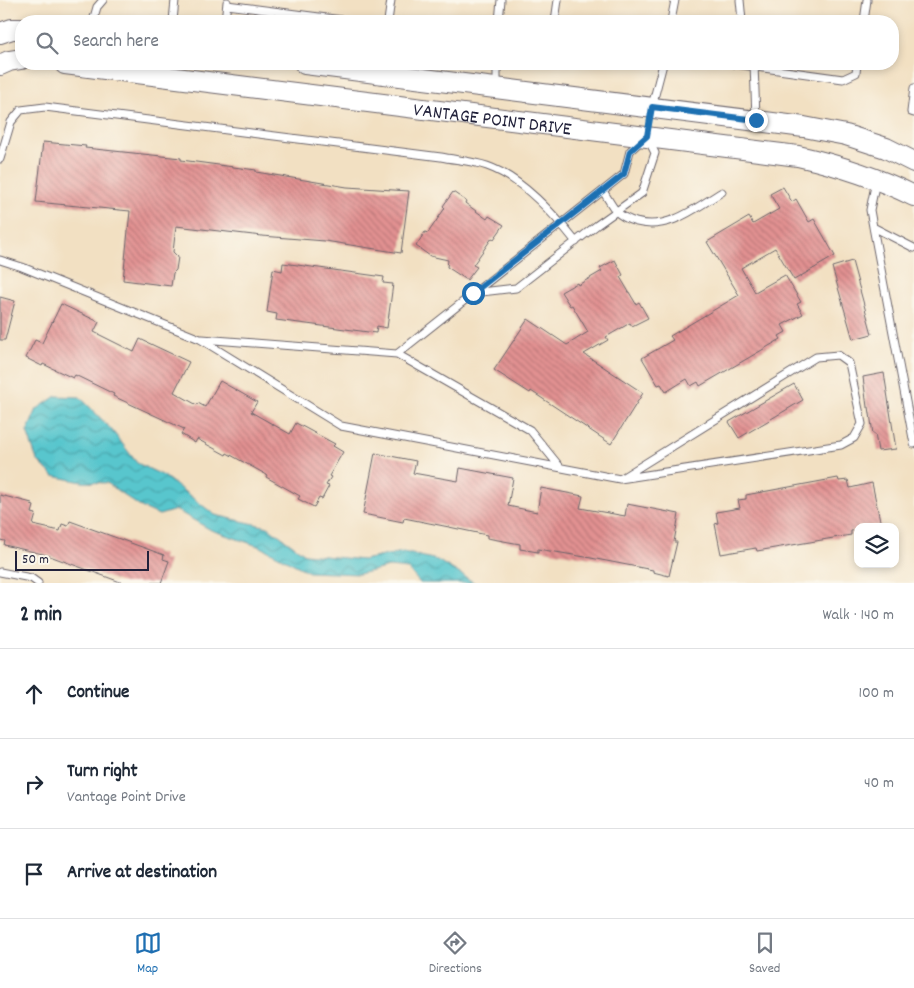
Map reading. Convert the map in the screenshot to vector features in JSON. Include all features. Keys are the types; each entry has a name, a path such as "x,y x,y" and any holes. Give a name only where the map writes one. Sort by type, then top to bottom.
{"street":[{"path":"0,33 15,29"},
{"path":"0,65 15,60"},
{"name":"VANTAGE POINT DRIVE","path":"113,70 798,156 838,165 877,178 914,196"},
{"path":"378,103 382,70"},
{"name":"VANTAGE POINT DRIVE","path":"388,70 497,87 756,120 846,135 886,148 914,162"},
{"path":"647,136 652,107"},
{"path":"877,178 886,148"}],"lane":[{"path":"95,15 97,7 104,0"},
{"path":"174,15 175,0"},
{"path":"389,15 391,0"},
{"path":"499,15 500,0"},
{"path":"556,15 558,0"},
{"path":"672,15 675,0"},
{"path":"740,0 741,15"},
{"path":"865,15 867,0"},
{"path":"226,15 227,2 311,15"},
{"path":"497,70 497,87"},
{"path":"652,107 661,70"},
{"path":"754,70 756,120"},
{"path":"786,70 843,79 856,73 856,70"},
{"path":"914,88 911,112 914,113"},
{"path":"0,159 11,122 21,110 45,107 441,157 488,166 522,185 576,242"},
{"path":"397,354 473,293 624,174 630,151 647,136 655,152 642,193 516,288 473,293"},
{"path":"877,178 870,210 914,444"},
{"path":"603,191 616,211 628,220 658,225 674,220 722,192"},
{"path":"873,228 914,248"},
{"path":"0,260 22,267 200,339 341,426 620,479 841,445 854,438 862,424 849,363 838,355 816,357 620,479"},
{"path":"200,339 397,354 530,430 560,467"},
{"path":"0,572 30,578 38,583"}],"water":[{"path":"56,396 80,397 111,429 137,463 164,476 215,515 268,527 305,554 363,560 403,552 437,560 475,583 420,583 408,569 389,567 359,574 309,572 261,547 211,530 176,510 159,515 139,506 107,483 82,482 53,476 37,460 27,432 37,409"}],"building":[{"path":"43,142 181,158 181,160 256,170 256,172 347,187 409,191 401,253 325,241 176,226 173,252 178,257 171,286 123,280 130,211 36,202"},
{"path":"783,187 792,202 796,199 809,222 814,219 835,256 794,280 775,248 741,268 755,292 785,275 801,302 797,304 803,314 782,325 786,332 779,336 781,339 700,386 698,382 691,386 687,379 666,392 661,384 658,385 642,358 673,340 670,336 739,295 707,242 749,217 753,224 779,209 770,194"},
{"path":"453,192 487,219 489,216 504,225 494,239 492,238 473,265 477,267 467,280 447,267 448,260 430,256 416,246 425,232 428,233"},
{"path":"615,260 623,275 620,277 636,304 639,302 648,318 632,326 630,323 606,337 608,340 584,354 643,393 611,444 531,391 530,393 494,370 528,319 567,345 588,332 572,305 570,306 561,292 577,283 578,285 602,271 600,268"},
{"path":"852,261 872,334 853,339 832,267"},
{"path":"283,263 384,277 383,283 393,284 387,328 377,326 376,333 276,320 277,314 267,312 273,269 282,271"},
{"path":"0,297 15,301 5,340 0,340"},
{"path":"61,304 99,322 94,332 134,352 140,339 189,362 174,392 197,405 198,403 205,407 220,381 257,402 251,412 290,434 296,423 335,444 333,446 343,452 329,476 331,477 326,485 329,486 322,499 319,498 314,507 298,499 300,496 266,477 267,475 227,453 226,455 197,439 195,443 181,434 184,429 113,396 114,394 75,375 73,378 26,358 35,340 42,343"},
{"path":"884,373 896,449 878,451 869,407 867,407 863,377"},
{"path":"794,384 803,400 739,438 729,422"},
{"path":"375,453 416,461 413,473 458,481 460,468 513,478 508,506 537,512 541,488 583,496 580,508 625,516 627,504 679,514 674,542 677,542 669,576 653,572 653,570 591,558 538,549 538,552 520,549 520,544 487,538 487,535 449,527 404,518 403,522 363,514"},
{"path":"838,478 839,481 848,480 850,488 872,483 881,523 854,523 854,531 851,531 851,535 757,551 756,548 721,554 715,524 718,523 716,512 740,508 738,500 746,499 746,495"},
{"path":"0,495 32,503 31,505 34,506 32,513 36,514 33,525 60,531 62,524 68,526 70,521 164,555 163,559 169,561 161,583 123,583 47,555 4,545 5,541 0,540"}],"route":[{"path":"473,293 624,174 630,151 647,136 652,107 756,120"}]}
